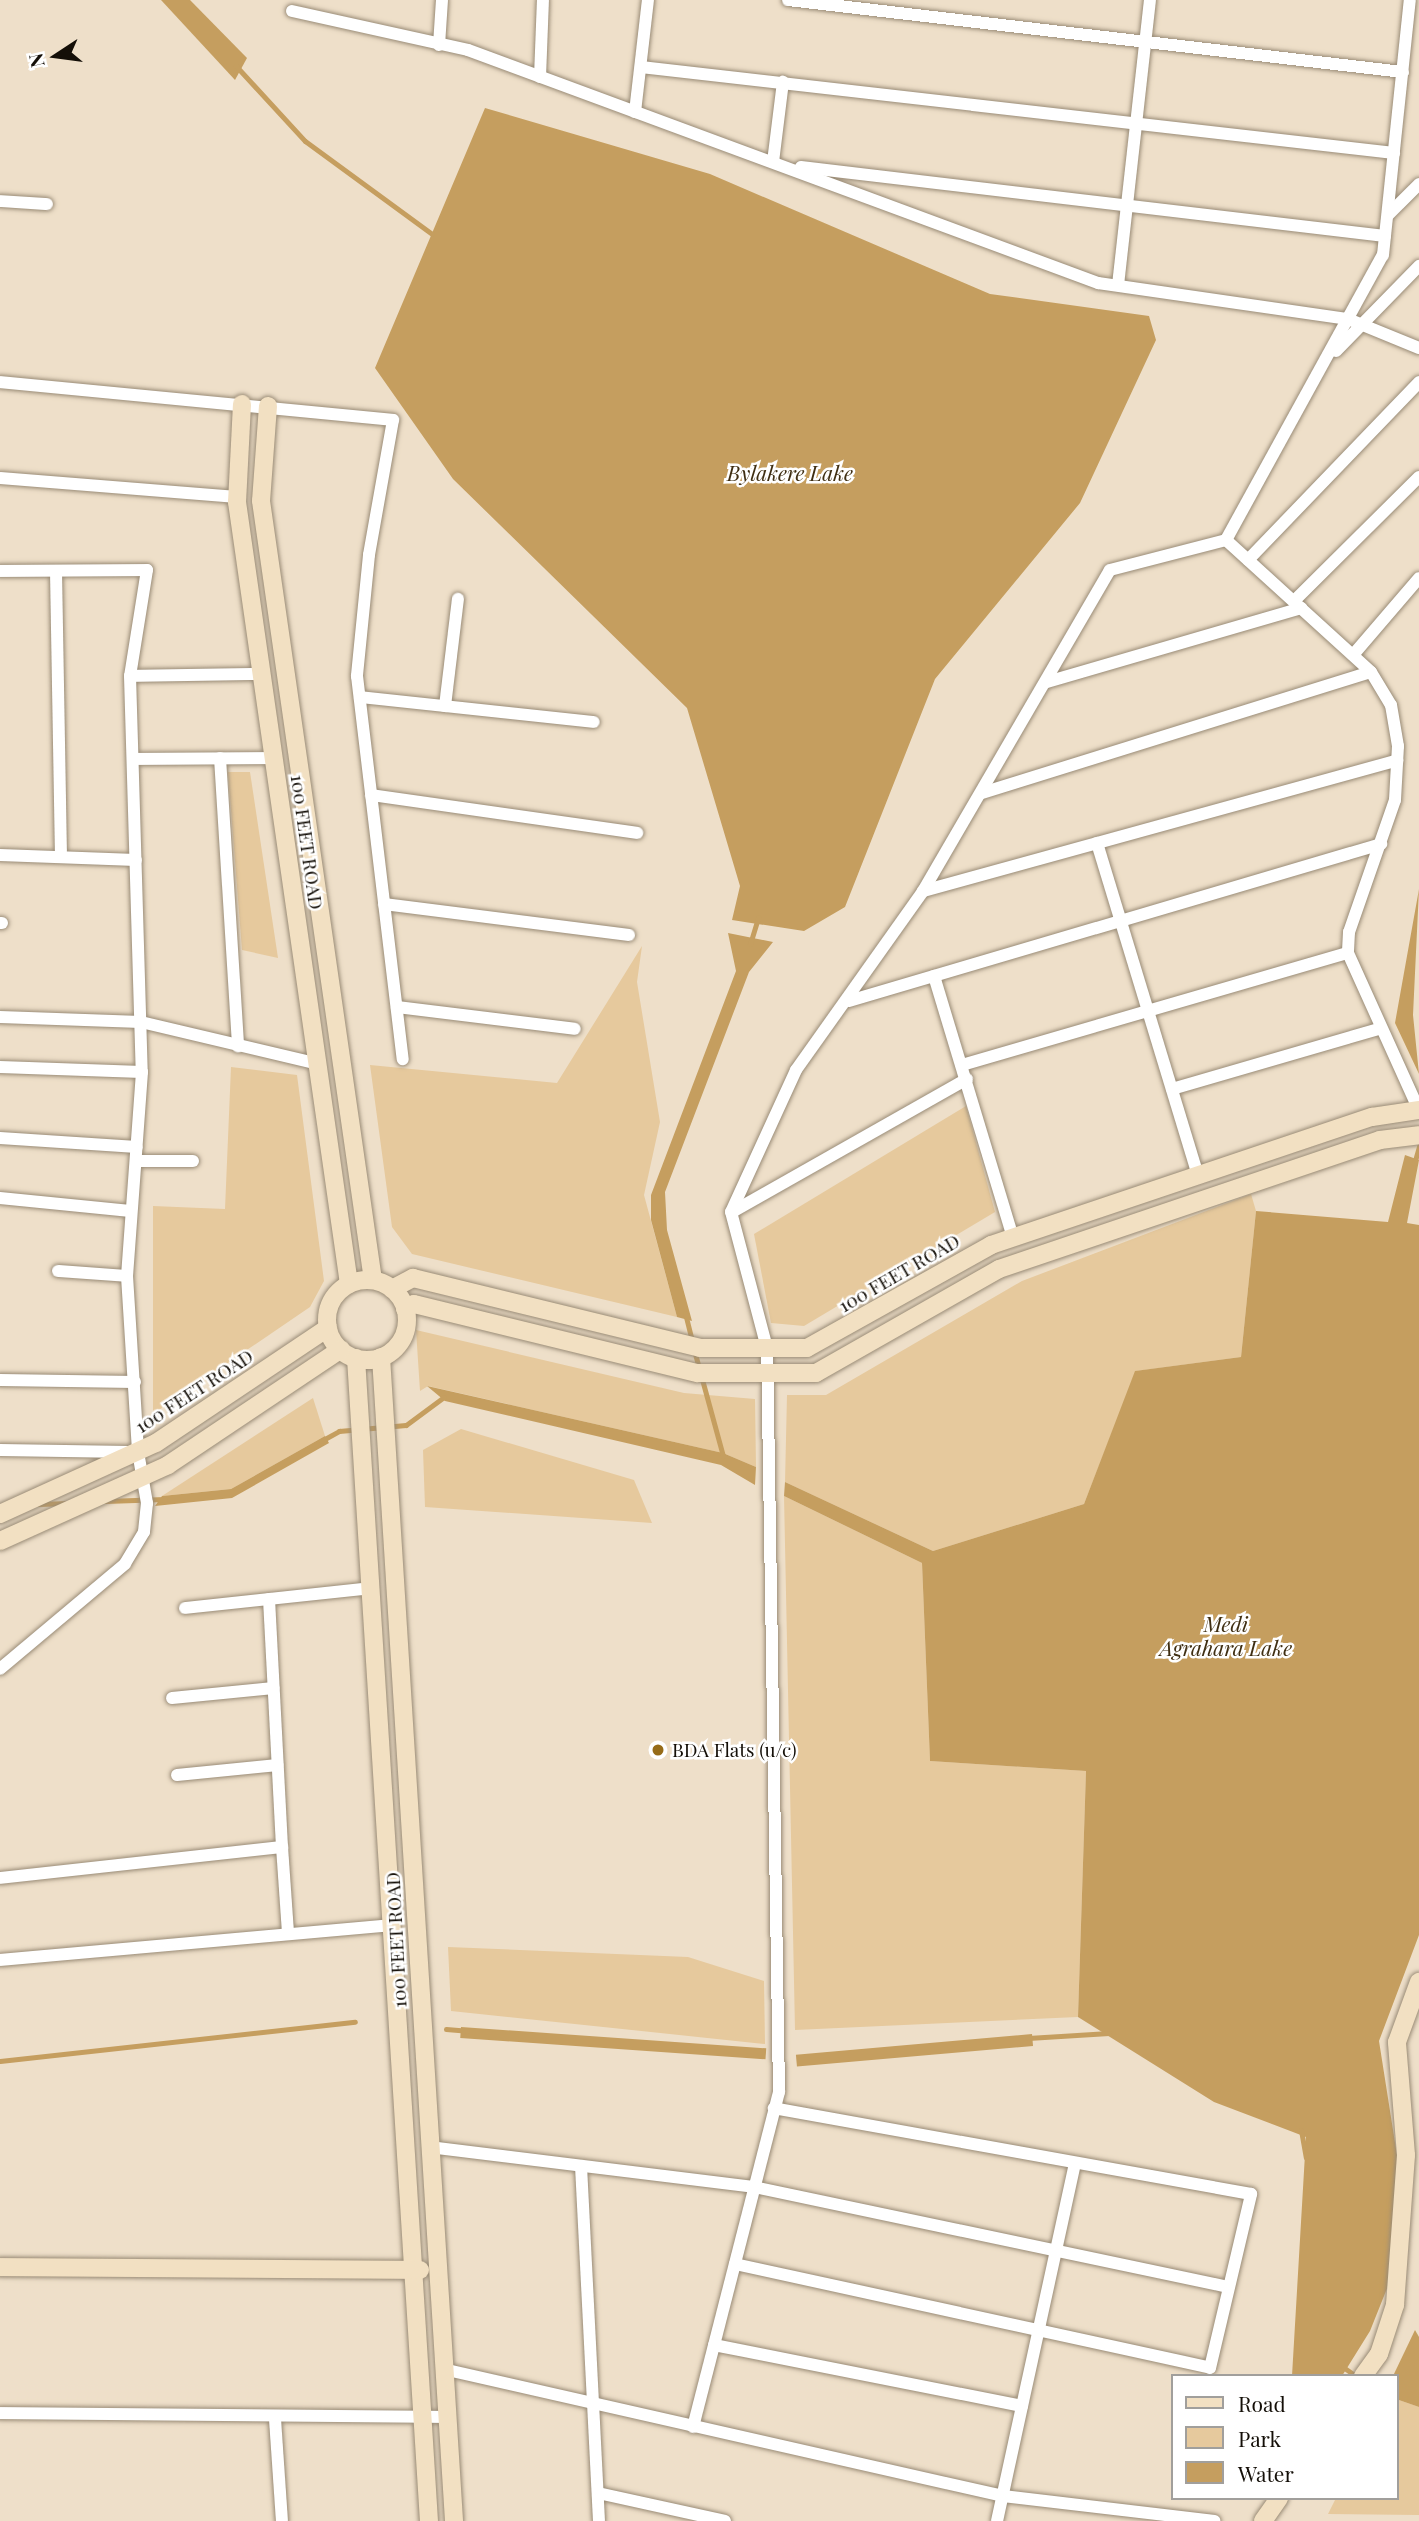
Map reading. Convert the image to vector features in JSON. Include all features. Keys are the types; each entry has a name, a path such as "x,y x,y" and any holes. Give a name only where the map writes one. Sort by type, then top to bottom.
{"main road":[{"name":"100 FEET ROAD","path":"242,404 237,497 349,1284"},
{"name":"100 FEET ROAD","path":"268,406 261,501 373,1280"},
{"name":"100 FEET ROAD","path":"392,1289 413,1278 667,1340 720,1348 814,1345 1013,1237 1388,1113 1419,1110"},
{"path":"405,1309 414,1304 669,1367 726,1373 822,1371 999,1269 1393,1137 1419,1135"},
{"path":"0,1541 143,1477 348,1354 381,1357 404,1333 405,1309 392,1289 373,1280 349,1284 332,1301 328,1328 348,1354"},
{"name":"100 FEET ROAD","path":"0,1514 138,1452 328,1328"},
{"name":"100 FEET ROAD","path":"348,1354 358,1383 367,1477 411,2270 429,2521"},
{"name":"100 FEET ROAD","path":"381,1357 392,1476 435,2270 454,2521"},
{"path":"1365,2373 1379,2354 1397,2292 1406,2155 1397,2042 1419,1982"},
{"path":"0,2267 435,2270"},
{"path":"1263,2521 1278,2500"}],"street":[{"path":"439,45 442,0"},
{"path":"540,77 543,0"},
{"path":"635,112 648,0"},
{"path":"788,0 1403,72"},
{"path":"1118,285 1150,0"},
{"path":"694,2427 775,2108 767,1348 732,1212 796,1070 849,1001 923,891 1110,570 1226,540 1383,255 1410,0"},
{"path":"292,11 439,45 540,77 1118,285 1348,319 1419,348"},
{"path":"640,67 1394,153"},
{"path":"776,164 783,82"},
{"path":"776,164 1385,236"},
{"path":"1388,215 1419,184"},
{"path":"1,198 47,204"},
{"path":"1323,364 1419,265"},
{"path":"0,382 268,406 393,421 369,555 360,697 403,1059"},
{"path":"1248,560 1419,382"},
{"path":"1047,682 1298,605 1419,477"},
{"path":"0,478 237,497"},
{"path":"1226,540 1371,672 1395,718 1395,800 1349,932 1348,953 1379,1029 1419,1110"},
{"path":"0,571 147,570 130,676 142,1072 138,1161 130,1211 127,1276 138,1452 143,1477 144,1532 125,1563 0,1669"},
{"path":"56,571 61,857"},
{"path":"1353,655 1419,578"},
{"path":"445,706 458,598"},
{"path":"982,793 1371,672"},
{"path":"130,676 261,674"},
{"path":"360,697 594,722"},
{"path":"220,758 237,1046"},
{"path":"133,759 274,758"},
{"path":"923,891 1397,760"},
{"path":"372,795 637,833"},
{"path":"1097,843 1198,1175"},
{"path":"849,1001 1381,844"},
{"path":"0,855 136,860"},
{"path":"384,904 629,935"},
{"path":"962,1065 1348,953"},
{"path":"934,975 1013,1237"},
{"path":"397,1007 575,1029"},
{"path":"0,1017 141,1022 317,1064"},
{"path":"1172,1089 1379,1029"},
{"path":"0,1067 142,1072"},
{"path":"732,1212 967,1079"},
{"path":"0,1138 137,1147"},
{"path":"138,1161 193,1161"},
{"path":"0,1198 130,1211"},
{"path":"58,1272 127,1276"},
{"path":"0,1380 135,1382"},
{"path":"0,1450 138,1452"},
{"path":"185,1608 373,1588"},
{"path":"269,1599 288,1932"},
{"path":"172,1698 274,1688"},
{"path":"177,1775 278,1765"},
{"path":"0,1878 282,1847"},
{"path":"0,1960 288,1932 392,1925"},
{"path":"735,2264 1210,2368 1251,2194 775,2108"},
{"path":"429,2147 754,2187 1229,2287"},
{"path":"997,2521 1075,2163"},
{"path":"581,2165 599,2521"},
{"path":"714,2345 1022,2406"},
{"path":"443,2369 1003,2496 1215,2521"},
{"path":"0,2413 275,2419 446,2417"},
{"path":"275,2419 282,2521"},
{"path":"598,2493 725,2521"}],"green space":[{"path":"228,772 250,772 278,958 242,950"},
{"path":"642,946 637,982 660,1122 644,1195 677,1317 412,1254 392,1227 370,1065 557,1083"},
{"path":"231,1067 297,1075 324,1281 310,1307 153,1414 153,1206 225,1209"},
{"path":"966,1106 995,1212 804,1326 771,1323 754,1234"},
{"path":"1251,1194 1256,1211 1241,1357 1136,1371 1084,1504 933,1551 785,1482 787,1395 826,1395 1022,1281"},
{"path":"416,1330 684,1393 755,1399 756,1467 723,1453 428,1386 420,1391"},
{"path":"313,1398 325,1436 231,1489 162,1496"},
{"path":"461,1429 634,1480 652,1523 425,1507 423,1450"},
{"path":"784,1496 922,1563 930,1761 1086,1771 1078,2017 795,2030"},
{"path":"448,1947 688,1957 764,1981 765,2044 451,2011"},
{"path":"1398,2400 1419,2407 1419,2515 1328,2514 1335,2500 1398,2500"}],"water":[{"path":"161,0 190,0 247,58 235,80"},
{"name":"Bylakere Lake","path":"485,108 710,174 990,294 1149,316 1156,340 1080,503 935,679 845,907 804,931 732,920 740,886 687,708 453,479 375,368"},
{"path":"1419,889 1413,1015 1419,1074 1395,1023"},
{"path":"728,933 773,942 749,972 665,1192 667,1230 692,1321 677,1317 651,1220 651,1195 736,971"},
{"name":"Medi Agrahara Lake","path":"1405,1155 1419,1160 1407,1223 1419,1225 1419,1935 1379,2041 1399,2168 1388,2286 1370,2331 1343,2374 1292,2374 1306,2137 1214,2102 1078,2017 1086,1771 930,1761 922,1563 784,1496 785,1482 933,1551 1084,1504 1135,1371 1241,1357 1256,1211 1388,1222"},
{"path":"427,1386 723,1453 756,1467 755,1485 721,1465 445,1401"},
{"path":"325,1436 329,1443 232,1498 155,1506 162,1496 231,1489"},
{"path":"461,2027 766,2048 765,2059 460,2038"},
{"path":"1032,2034 1033,2046 797,2067 796,2055"},
{"path":"1415,2330 1419,2337 1419,2407 1398,2400 1398,2374 1394,2374"}],"waterway":[{"path":"236,66 305,141 432,234"},
{"path":"750,944 758,917"},
{"path":"1414,1164 1419,1146"},
{"path":"685,1313 692,1341"},
{"path":"694,1350 723,1456"},
{"path":"321,1441 339,1431 406,1425 444,1397"},
{"path":"105,1501 165,1499"},
{"path":"38,1504 70,1503"},
{"path":"0,2061 355,2022"},
{"path":"446,2029 467,2031"},
{"path":"1028,2038 1109,2033"},
{"path":"1301,2130 1306,2158"},
{"path":"1343,2367 1353,2374"}],"place":[{"name":"BDA Flats (u/c)","path":"658,1750"}]}
